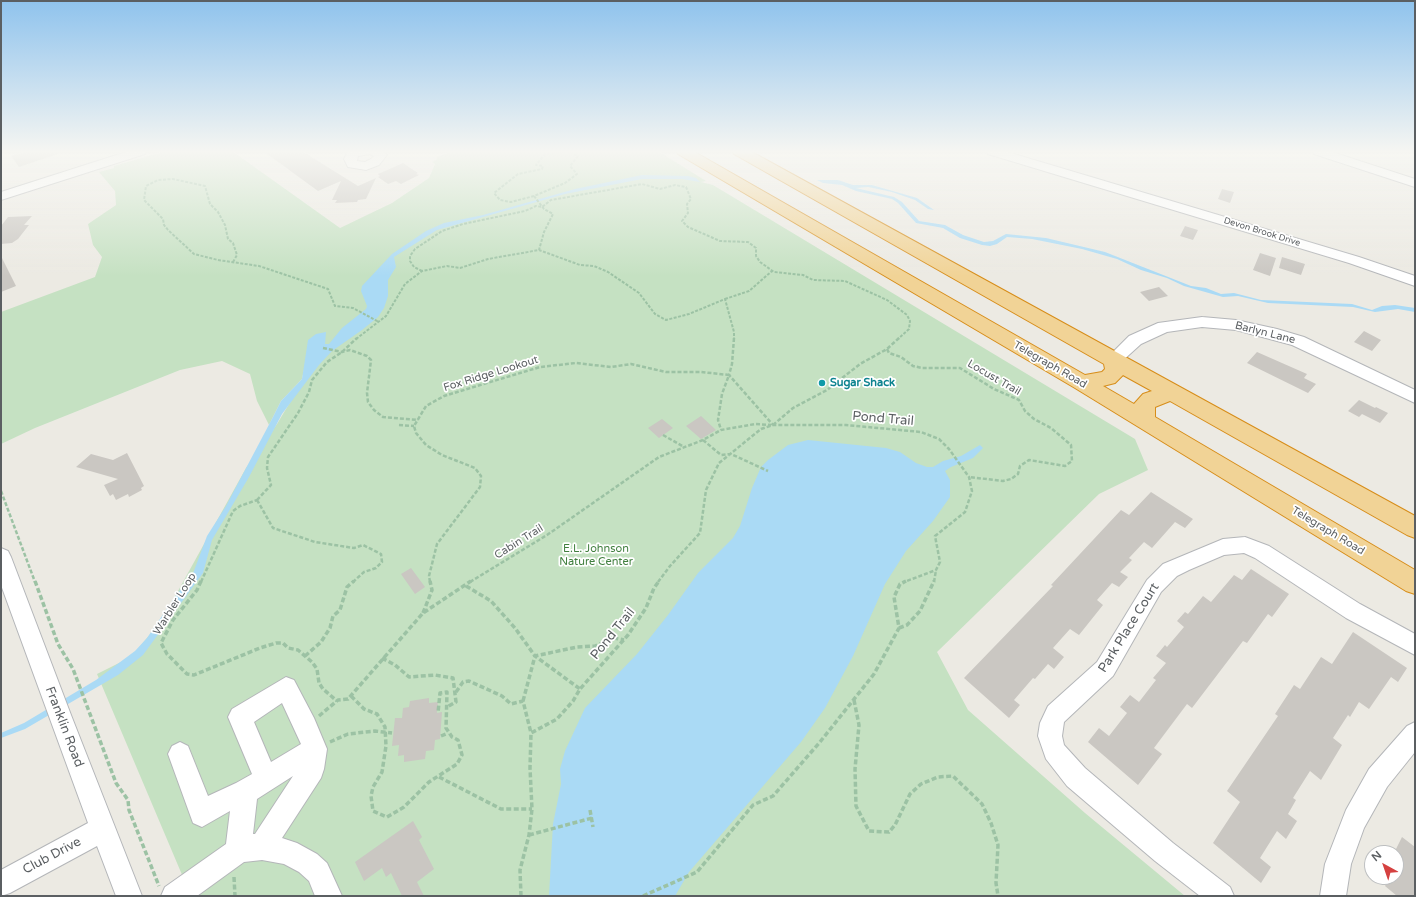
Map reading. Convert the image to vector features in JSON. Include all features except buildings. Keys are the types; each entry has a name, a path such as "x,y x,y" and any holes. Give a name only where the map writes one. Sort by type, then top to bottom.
{"highway":[{"name":"Telegraph Road","path":"755,193 1082,382 1415,583"},
{"path":"813,193 1415,528"},
{"path":"1082,382 1108,378 1115,371 1114,360"},
{"path":"1146,421 1143,413 1145,404 1150,399 1174,393"}],"street":[{"path":"1,196 11,193"},
{"name":"Devon Brook Drive","path":"1131,193 1354,260 1415,281"},
{"name":"Barlyn Lane","path":"1114,360 1135,340 1164,327 1202,322 1236,325 1277,334 1298,341 1415,396"},
{"name":"Park Place Court","path":"1221,896 1164,852 1076,776 1054,750 1050,736 1052,723 1056,714 1105,669 1154,586 1170,570 1182,564 1223,547 1245,545 1262,552 1353,611 1415,645"},
{"name":"Franklin Road","path":"1,557 56,708 129,896"},
{"path":"167,893 250,849 312,769 315,749 306,726 286,688 240,716 266,779"},
{"path":"1334,896 1338,864 1355,819 1378,778 1415,734"},
{"path":"180,754 202,814 222,802 245,792 315,749"},
{"path":"245,792 250,849"},
{"name":"Club Drive","path":"1,884 102,829"},
{"path":"250,849 288,852 308,863 318,872 329,896"}],"path":[{"path":"145,193 144,200 162,219 168,230 194,254 259,266 328,289 336,307 348,307 358,310 379,322"},
{"path":"207,193 210,204 218,212 225,225 228,239 233,243 236,255 233,262"},
{"path":"494,193 500,200 511,202 534,196 540,193"},
{"path":"422,272 410,261 410,256 415,249 442,231 462,224 498,218 525,211 550,200 593,193"},
{"path":"690,193 691,199 687,204 688,213 682,221 684,225 720,241 748,242 756,248 756,256 760,262 772,271 803,275 813,280 845,281 888,300 907,314 910,321 909,329 887,349 860,364 827,390 793,408 773,425 729,375"},
{"path":"534,196 541,205 553,214 544,232 540,250"},
{"path":"337,701 323,689 319,683 317,669 305,656 321,642 330,628 333,616 340,610 347,587 364,572 376,568 382,562 381,554 363,544 354,548 315,542 273,528 257,500 271,485 267,468 268,457 298,413 309,392 312,380 327,362 342,352 357,338 386,316 405,284 422,272 438,268 460,268 488,259 540,250 580,265 594,266 608,272 639,293 655,314 666,320 689,314 749,291 772,271"},
{"path":"721,430 718,420 722,394 732,364 734,332 731,319 727,311 725,299"},
{"path":"323,348 342,352 350,350 367,356 371,360 367,393 368,402 374,410 383,417 400,420 418,420"},
{"name":"Locust Trail","path":"887,349 889,353 901,356 913,366 922,368 960,368 994,389 1019,400 1025,411 1034,419 1051,428 1071,446 1072,460 1065,466 1029,460 1020,466 1018,474 1011,479 1003,481 984,480 969,477"},
{"name":"Fox Ridge Lookout","path":"414,426 426,406 444,396 540,367 561,364 588,363 611,368 631,364 666,372 701,372 729,375"},
{"name":"Cabin Trail","path":"306,726 337,701 348,699 382,658 423,614 442,599 466,586 547,535 615,486 659,457 703,440 721,430 755,424 773,425"},
{"path":"399,425 414,426 416,433 426,445 442,455 475,468 480,476 480,487 437,544 429,576 432,590 423,614"},
{"name":"Pond Trail","path":"531,733 557,719 573,702 580,689 624,640 646,608 654,588 670,566 700,532 706,490 719,463 761,429 773,425 846,425 921,432 939,439 955,455 963,467 969,477 972,491 965,512 935,536 940,562 936,570"},
{"path":"663,435 685,447"},
{"path":"703,440 721,455 731,454 768,471"},
{"path":"1,491 58,644 76,680 116,783 128,800 129,810 167,893"},
{"name":"Warbler Loop","path":"257,500 240,506 233,511 197,590 173,620 161,643 167,654 187,674 194,675 276,643 283,643 288,648 298,650 305,656"},
{"path":"643,896 697,872 753,806 772,796 854,700 882,661 899,628 894,597 900,584 914,577 936,570 933,586 920,612 907,625 899,628"},
{"path":"466,586 491,601 516,628 535,656 580,689"},
{"path":"535,656 577,647 596,646 614,638 624,640"},
{"path":"521,896 520,870 529,835 532,809 530,768 531,733 523,701 535,656"},
{"path":"382,658 395,665 409,677 428,675 452,678 456,692 456,702 447,707"},
{"path":"456,692 463,682 469,681 502,696 511,704 523,701"},
{"path":"350,696 364,709 377,714 387,732 382,772 374,786 371,796 373,811 379,815 387,817 404,807 429,782 439,777 457,764 462,755 458,740 452,737 446,728 447,692 440,693 438,713"},
{"path":"854,700 858,725 855,769 856,806 864,824 869,831 889,832 895,825 910,794 921,784 938,777 953,776 961,782 982,804 991,824 998,845 996,883 998,896"},
{"path":"315,749 348,734 375,731 392,733"},
{"path":"441,736 448,733"},
{"path":"439,777 501,809 532,809"},
{"path":"590,810 593,827"},
{"path":"529,835 592,818"}],"green space":[{"name":"E.L. Johnson Nature Center","path":"115,193 291,193 340,228 392,203 407,193 726,193 1135,439 1148,470 1099,494 937,652 968,710 1085,813 1185,896 191,896 97,674 131,657 162,620 246,468 277,424 325,344 324,338 307,346 307,356 302,379 281,401 269,425 257,401 250,374 222,361 180,370 35,428 1,444 1,312 95,277 102,257 93,245 88,224 116,205"}],"water":[{"path":"561,193 571,193 437,230 394,257 396,267 388,280 388,296 384,308 378,317 332,351 319,365 282,414 249,477 212,540 203,573 143,655 118,675 25,729 1,738 1,733 24,723 96,680 135,651 147,638 177,594 192,576 207,536 226,506 281,401 302,379 308,340 316,334 326,332 325,344 329,344 342,328 366,309 367,306 361,291 362,286 392,254 426,231 444,223 483,215"},
{"path":"864,193 877,193 894,197 902,202 919,221 945,225 963,235 984,242 993,241 1006,234 1046,238 1105,252 1191,286 1206,288 1221,294 1234,293 1261,300 1352,304 1372,310 1382,306 1395,305 1415,308 1415,312 1398,309 1375,312 1353,307 1268,303 1238,296 1223,297 1184,286 1167,278 1141,270 1117,259 1082,249 1032,239 1007,237 997,244 990,246 982,245 960,238 943,228 916,223 898,203 892,199"},
{"path":"894,193 917,198 934,210 928,209 915,200"},
{"path":"808,440 886,448 900,452 916,463 927,467 933,467 943,461 961,456 980,445 983,448 973,458 945,471 950,480 950,497 933,521 906,551 885,584 853,656 825,708 801,742 689,872 675,896 549,896 553,824 561,784 560,769 565,751 585,708 637,654 668,615 698,573 733,538 740,526 752,488 761,467 788,445"}],"place":[{"name":"Sugar Shack","path":"822,383"}]}
